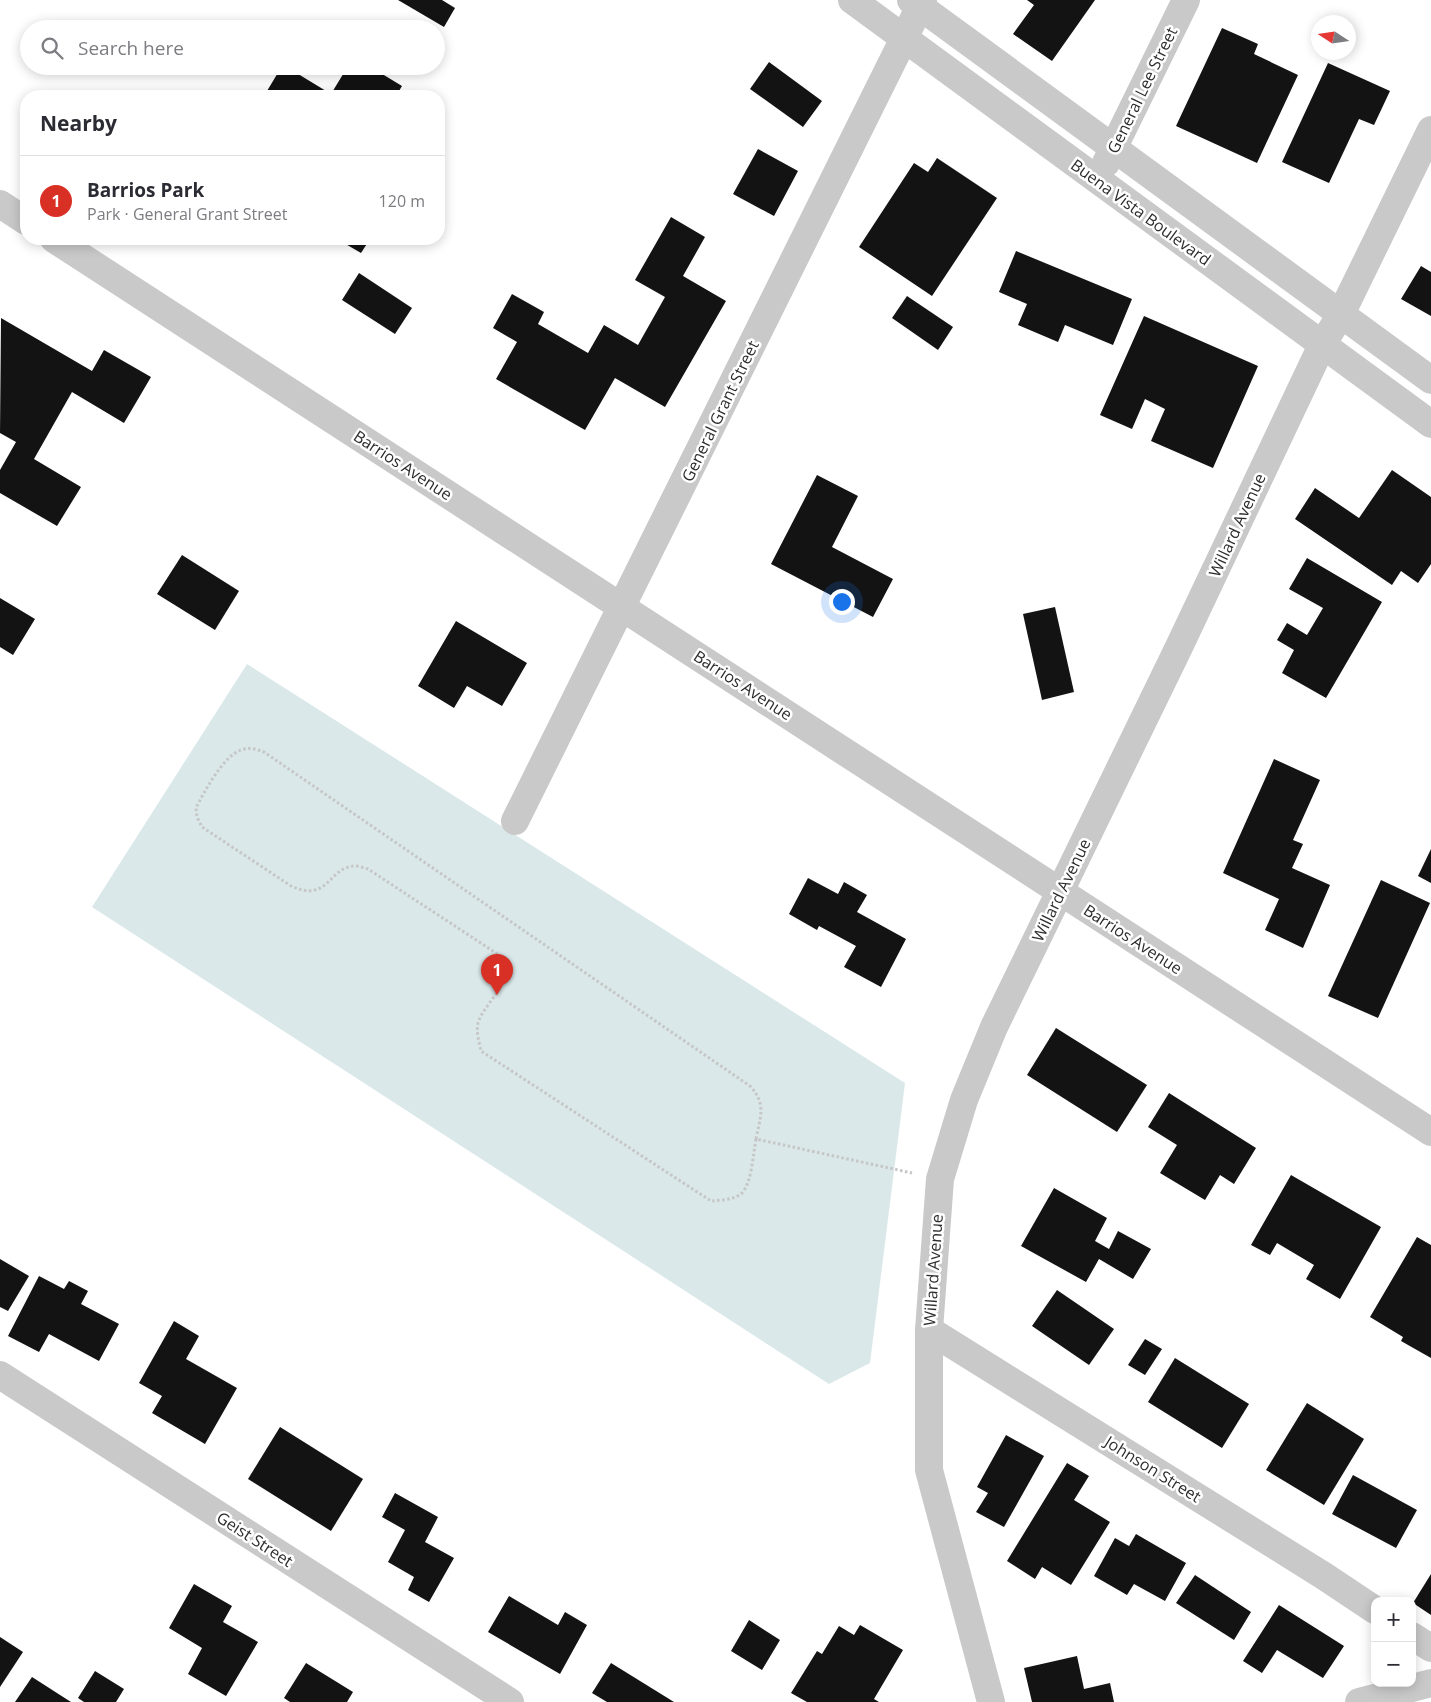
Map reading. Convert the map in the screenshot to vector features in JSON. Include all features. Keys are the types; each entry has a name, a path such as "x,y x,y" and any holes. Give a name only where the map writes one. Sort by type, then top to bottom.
{"street":[{"name":"Buena Vista Boulevard","path":"852,0 1431,424"},
{"name":"General Lee Street","path":"1098,180 1186,0"},
{"name":"General Grant Street","path":"515,821 904,39 918,2"},
{"path":"918,2 1113,148 1431,380"},
{"name":"Willard Avenue","path":"991,1702 929,1470 929,1330 940,1180 964,1100 994,1026 1178,649 1322,345 1341,314 1431,130"},
{"path":"0,204 20,217"},
{"name":"Barrios Avenue","path":"63,245 1431,1132"},
{"name":"Johnson Street","path":"929,1330 1324,1576 1371,1607"},
{"name":"Geist Street","path":"0,1375 510,1702"},
{"path":"1416,1639 1431,1648"},
{"path":"1358,1702 1415,1692"}],"path":[{"path":"252,748 264,752 750,1086 761,1100 756,1140 749,1181 741,1194 727,1200 712,1201 481,1050 478,1038 478,1025 484,1010 503,983 505,971 502,959 494,951 368,869 356,866 343,869 326,886 304,891 291,886 202,827 197,818 196,808 228,757 240,750 252,748"},
{"path":"756,1140 940,1180"}],"shaded area":[{"path":"247,664 905,1083 870,1363 829,1384 92,907"}],"building":[{"path":"398,0 442,0 455,8 445,25 445,20 432,20"},
{"path":"1027,0 1095,0 1052,61 1013,34 1034,5"},
{"path":"1222,28 1258,44 1254,54 1298,75 1257,163 1176,126"},
{"path":"769,62 822,101 803,127 750,89"},
{"path":"1328,63 1390,91 1374,125 1359,119 1329,183 1282,162"},
{"path":"277,75 300,75 324,90 268,90"},
{"path":"343,75 384,75 402,86 400,90 333,90"},
{"path":"758,149 798,171 774,216 733,194"},
{"path":"937,158 997,198 932,296 859,247 914,163 928,172"},
{"path":"671,217 705,237 683,276 726,301 665,407 615,378 585,430 496,379 517,342 493,328 512,294 544,312 538,324 588,353 604,325 638,345 665,297 635,280"},
{"path":"347,245 366,245 361,253"},
{"path":"1016,251 1132,299 1113,345 1065,325 1058,342 1018,325 1027,304 999,292"},
{"path":"1421,266 1431,272 1431,316 1401,299"},
{"path":"359,273 412,308 395,334 342,300"},
{"path":"907,296 953,327 938,350 892,318"},
{"path":"1144,316 1258,366 1213,468 1151,441 1165,409 1145,399 1132,429 1100,415"},
{"path":"1,318 92,371 104,350 151,377 124,423 72,392 34,459 81,487 57,526 0,493 0,470 16,442 0,433"},
{"path":"1392,470 1431,497 1431,564 1418,583 1401,571 1392,585 1295,519 1315,488 1359,518"},
{"path":"817,475 858,496 832,547 893,579 873,617 771,564"},
{"path":"182,555 239,591 215,630 157,594"},
{"path":"1307,558 1382,602 1326,698 1282,673 1294,650 1277,640 1287,623 1307,635 1323,608 1289,589"},
{"path":"0,598 35,619 13,655 0,647"},
{"path":"1055,607 1074,692 1042,700 1023,614"},
{"path":"456,621 527,663 502,706 467,686 454,708 418,686"},
{"path":"1274,759 1320,780 1293,840 1303,844 1292,868 1330,885 1303,948 1265,930 1279,899 1223,873"},
{"path":"1431,849 1431,883 1418,876"},
{"path":"808,878 838,894 844,882 867,895 857,912 906,939 881,987 844,967 856,946 819,926 817,930 789,914"},
{"path":"1381,880 1430,903 1378,1018 1328,996"},
{"path":"1056,1028 1147,1085 1117,1132 1027,1075"},
{"path":"1169,1093 1256,1148 1234,1184 1220,1175 1205,1200 1160,1173 1177,1145 1148,1127"},
{"path":"1291,1175 1381,1227 1340,1299 1306,1279 1314,1265 1277,1243 1270,1255 1251,1245"},
{"path":"1054,1188 1107,1218 1095,1241 1109,1249 1118,1231 1151,1249 1133,1279 1099,1259 1086,1282 1021,1246"},
{"path":"1417,1237 1431,1245 1431,1358 1401,1341 1403,1337 1370,1317"},
{"path":"0,1259 29,1276 8,1311 0,1307"},
{"path":"39,1276 64,1289 69,1281 88,1291 81,1304 119,1324 99,1361 49,1334 39,1352 8,1336"},
{"path":"1057,1290 1114,1329 1089,1365 1032,1326"},
{"path":"174,1321 199,1336 186,1359 237,1388 205,1444 152,1413 162,1396 139,1383"},
{"path":"1145,1339 1162,1349 1145,1375 1128,1365"},
{"path":"1175,1358 1249,1404 1222,1448 1148,1402"},
{"path":"1307,1403 1364,1439 1324,1505 1266,1470"},
{"path":"280,1427 363,1479 331,1531 248,1479"},
{"path":"1006,1435 1044,1456 1004,1527 976,1512 988,1493 977,1487"},
{"path":"1067,1463 1089,1476 1074,1500 1110,1522 1071,1585 1042,1567 1035,1579 1007,1561"},
{"path":"1353,1475 1417,1510 1396,1548 1332,1514"},
{"path":"395,1493 438,1517 425,1542 454,1558 429,1602 408,1590 414,1577 388,1562 405,1530 382,1517"},
{"path":"1136,1534 1186,1563 1165,1601 1134,1584 1127,1595 1094,1576 1115,1538 1129,1546"},
{"path":"1431,1574 1431,1615 1416,1605 1416,1598"},
{"path":"1195,1575 1251,1612 1234,1640 1176,1603"},
{"path":"194,1584 232,1606 223,1622 258,1642 226,1696 188,1674 202,1648 169,1628"},
{"path":"509,1596 558,1625 565,1612 587,1625 560,1674 488,1632"},
{"path":"1279,1605 1344,1646 1323,1678 1277,1650 1262,1673 1243,1661"},
{"path":"749,1620 780,1640 762,1670 731,1651"},
{"path":"860,1625 903,1650 874,1699 879,1702 807,1702 791,1693 817,1651 822,1654 839,1626 854,1635"},
{"path":"0,1637 23,1652 0,1687"},
{"path":"1077,1656 1084,1689 1110,1683 1114,1702 1032,1702 1024,1668"},
{"path":"306,1663 353,1692 347,1702 290,1702 284,1698"},
{"path":"611,1663 674,1702 607,1702 592,1693"},
{"path":"95,1671 124,1689 116,1702 84,1702 78,1698"},
{"path":"32,1677 71,1702 15,1702"}],"place":[{"name":"Barrios Park","path":"497,995"}]}
